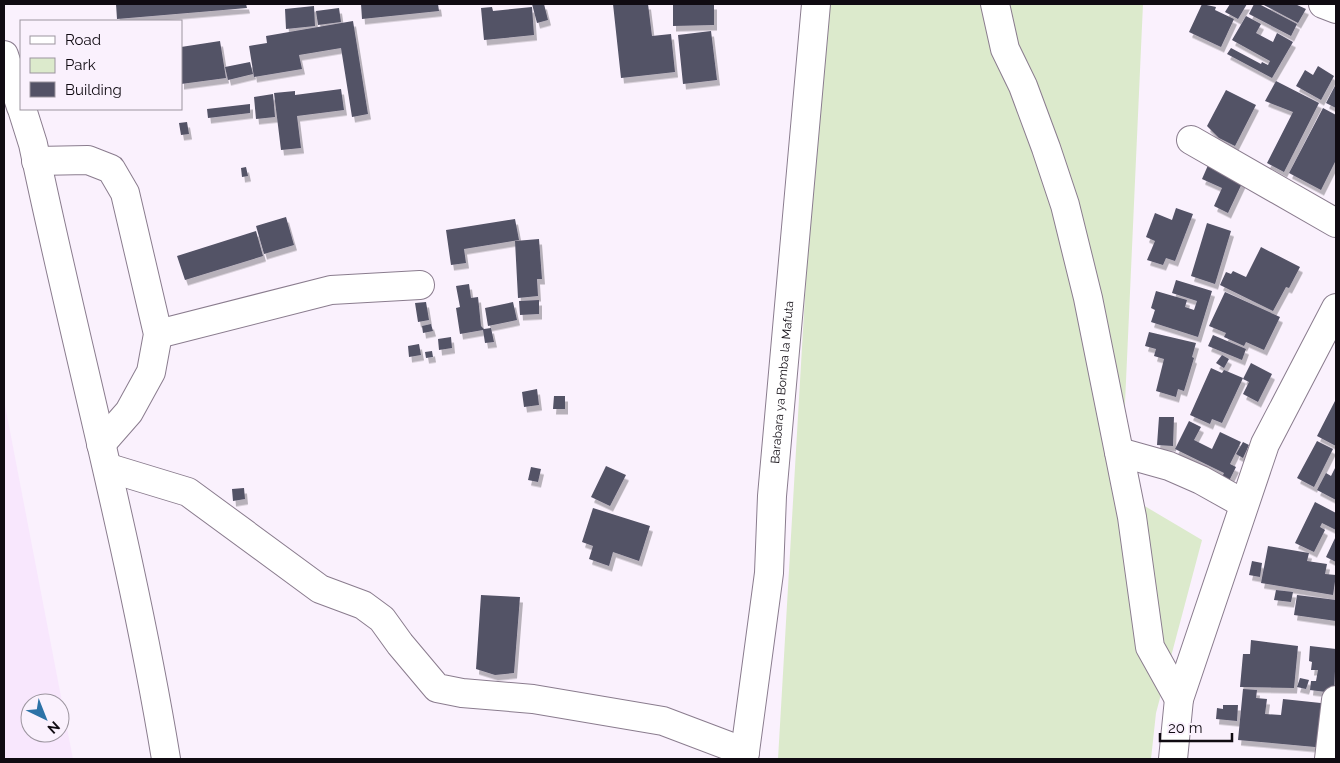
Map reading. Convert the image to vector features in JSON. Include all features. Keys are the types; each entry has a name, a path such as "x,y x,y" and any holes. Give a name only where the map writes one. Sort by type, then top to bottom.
{"main road":[{"name":"Barabara ya Bomba la Mafuta","path":"745,756 769,573 772,496 816,4"},
{"path":"995,4 1005,49 1040,130 1065,205 1088,298 1132,517 1150,647 1179,699"},
{"path":"1323,4 1336,9"},
{"path":"4,56 16,101 36,161 105,456 166,759"},
{"path":"1192,140 1336,223"},
{"path":"36,161 88,160 111,169 125,193 158,334 150,372 105,456"},
{"path":"158,334 330,290 420,285"},
{"path":"1173,759 1179,699 1265,444 1336,308"},
{"path":"1119,452 1169,466 1201,480 1244,504"},
{"path":"105,456 188,492 320,589 363,605 382,619 400,644 437,688 462,693 550,702 663,721 745,756"},
{"path":"1329,759 1336,700"}],"shaded area":[{"path":"4,400 60,693 20,693 20,743 70,743 73,759 4,759"}],"green space":[{"path":"822,4 1143,4 1121,492 1202,540 1156,713 1151,759 778,759"}],"building":[{"path":"116,4 246,4 247,8 117,19"},
{"path":"361,4 438,4 439,11 362,19"},
{"path":"532,4 544,4 548,20 537,23"},
{"path":"613,4 648,4 652,36 671,34 675,72 621,78"},
{"path":"673,4 714,4 714,25 673,26"},
{"path":"1202,4 1216,7 1215,10 1234,19 1221,47 1189,32"},
{"path":"1230,4 1247,4 1238,19 1225,12"},
{"path":"1254,4 1259,4 1297,24 1291,36 1249,14"},
{"path":"1262,4 1295,4 1306,9 1298,23"},
{"path":"314,6 315,26 286,29 285,9"},
{"path":"492,7 493,11 532,7 534,35 484,40 481,8"},
{"path":"339,8 341,22 318,25 316,11"},
{"path":"1246,16 1261,24 1256,33 1273,42 1277,33 1293,42 1272,78 1227,54 1231,48 1261,64 1262,62 1268,65 1270,61 1232,40"},
{"path":"353,21 368,114 352,117 341,48 299,55 302,69 254,77 249,46 267,43 266,36"},
{"path":"711,31 717,80 683,84 678,35"},
{"path":"220,41 226,78 182,84 182,47"},
{"path":"250,62 253,74 228,80 225,67"},
{"path":"1318,66 1334,76 1321,100 1296,86 1305,70 1313,75"},
{"path":"1276,81 1319,103 1284,172 1267,163 1293,112 1265,101"},
{"path":"1336,84 1336,108 1326,103"},
{"path":"341,89 344,110 297,116 301,148 281,150 274,93 295,91 295,95"},
{"path":"1226,90 1256,105 1235,146 1219,138 1207,126"},
{"path":"273,94 275,117 256,119 254,97"},
{"path":"250,104 250,113 208,118 207,109"},
{"path":"1323,108 1336,115 1336,160 1321,190 1289,173"},
{"path":"187,122 189,134 181,135 179,123"},
{"path":"1209,163 1244,179 1228,213 1214,206 1222,188 1202,179"},
{"path":"246,167 248,176 242,177 241,168"},
{"path":"1176,208 1193,214 1175,261 1166,258 1163,265 1147,260 1155,241 1146,237 1155,213 1172,220"},
{"path":"286,217 294,245 264,254 256,226"},
{"path":"515,219 519,240 464,249 466,263 451,265 446,230"},
{"path":"1207,223 1231,231 1215,284 1191,276"},
{"path":"256,231 263,256 185,280 177,256"},
{"path":"539,239 542,279 537,279 538,296 518,298 515,241"},
{"path":"1261,247 1300,267 1289,288 1286,287 1273,311 1220,285 1226,272 1231,274 1233,271 1246,277"},
{"path":"1176,280 1212,291 1198,337 1151,322 1155,310 1151,308 1156,291 1187,300 1185,307 1194,310 1197,301 1172,293"},
{"path":"469,284 471,298 478,297 481,326 484,329 491,328 494,342 485,343 483,330 460,334 456,308 460,307 456,286"},
{"path":"1225,292 1280,317 1264,350 1246,342 1244,346 1224,337 1226,333 1209,326"},
{"path":"539,300 539,314 520,315 519,301"},
{"path":"426,302 429,320 418,322 415,303"},
{"path":"513,302 517,320 488,326 485,308"},
{"path":"431,324 433,331 423,333 422,326"},
{"path":"1149,332 1196,343 1192,357 1194,358 1184,391 1178,389 1176,397 1156,391 1164,359 1154,356 1156,349 1145,346"},
{"path":"1213,335 1246,349 1242,360 1208,346"},
{"path":"451,337 452,348 439,350 438,339"},
{"path":"419,344 421,355 409,357 408,346"},
{"path":"432,351 433,357 426,358 425,352"},
{"path":"1222,355 1229,359 1224,368 1216,363"},
{"path":"1251,363 1272,374 1258,402 1243,394 1249,382 1243,379"},
{"path":"1211,368 1222,373 1224,370 1243,378 1222,423 1212,419 1210,424 1190,415"},
{"path":"537,389 539,405 524,407 522,392"},
{"path":"554,396 565,396 565,409 553,409"},
{"path":"1336,399 1336,446 1317,436"},
{"path":"1159,417 1174,417 1173,446 1157,445"},
{"path":"1189,421 1201,427 1194,440 1212,449 1220,432 1241,442 1230,464 1236,467 1229,481 1222,477 1224,473 1175,449"},
{"path":"1317,441 1333,449 1314,487 1297,478"},
{"path":"1243,442 1249,445 1243,458 1236,454"},
{"path":"606,466 626,475 610,506 591,497"},
{"path":"1336,466 1336,500 1317,490 1326,473 1331,476"},
{"path":"531,467 541,469 538,482 528,480"},
{"path":"244,488 245,499 233,501 232,489"},
{"path":"1315,502 1336,513 1336,530 1322,523 1320,527 1325,530 1314,552 1295,543"},
{"path":"593,508 650,526 639,561 613,552 609,566 589,559 593,546 582,542"},
{"path":"1336,536 1336,562 1326,557"},
{"path":"1268,546 1309,553 1307,561 1327,564 1325,574 1336,575 1333,595 1261,583"},
{"path":"1252,561 1262,563 1260,577 1249,575"},
{"path":"1276,590 1293,592 1291,602 1274,600"},
{"path":"481,595 520,597 514,673 495,675 476,669"},
{"path":"1297,595 1336,600 1336,621 1294,615"},
{"path":"1251,640 1298,646 1294,688 1240,687 1243,654 1250,654"},
{"path":"1310,646 1336,649 1334,693 1310,690 1311,681 1316,681 1318,670 1311,670 1312,662 1309,661"},
{"path":"1300,678 1309,680 1306,689 1297,687"},
{"path":"1243,689 1257,690 1256,698 1267,699 1265,714 1281,715 1283,699 1330,704 1326,748 1238,740"},
{"path":"1223,705 1238,705 1237,721 1216,719 1217,708 1223,709"}]}
